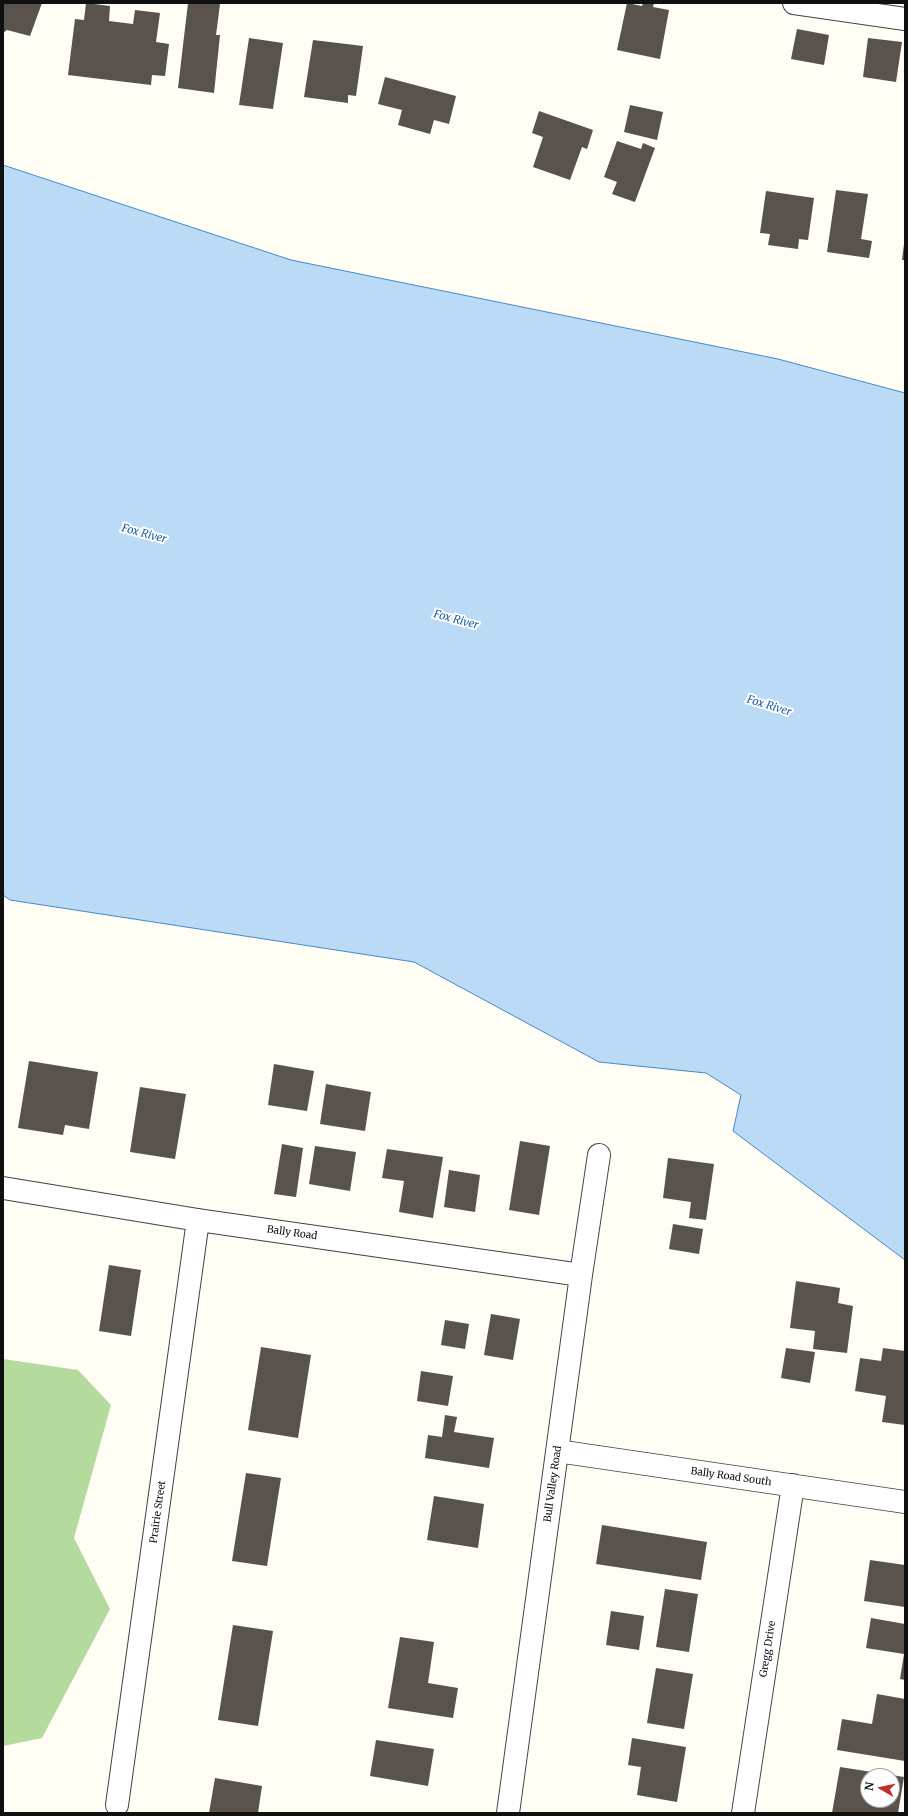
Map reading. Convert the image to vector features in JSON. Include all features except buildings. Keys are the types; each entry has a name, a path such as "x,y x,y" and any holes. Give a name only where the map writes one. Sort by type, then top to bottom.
{"street":[{"path":"794,3 905,19"},
{"name":"Bull Valley Road","path":"508,1813 580,1275 599,1155"},
{"name":"Bally Road","path":"3,1188 198,1220 580,1275"},
{"name":"Prairie Street","path":"117,1804 198,1220"},
{"name":"Bally Road South","path":"557,1451 905,1502"},
{"name":"Gregg Drive","path":"743,1813 793,1485"}],"green space":[{"path":"3,1359 78,1370 111,1405 74,1538 110,1609 42,1738 3,1746"}],"water":[{"name":"Fox River","path":"3,165 291,260 778,359 905,393 905,1260 733,1131 741,1095 706,1073 599,1062 414,962 10,900 3,895"}]}
